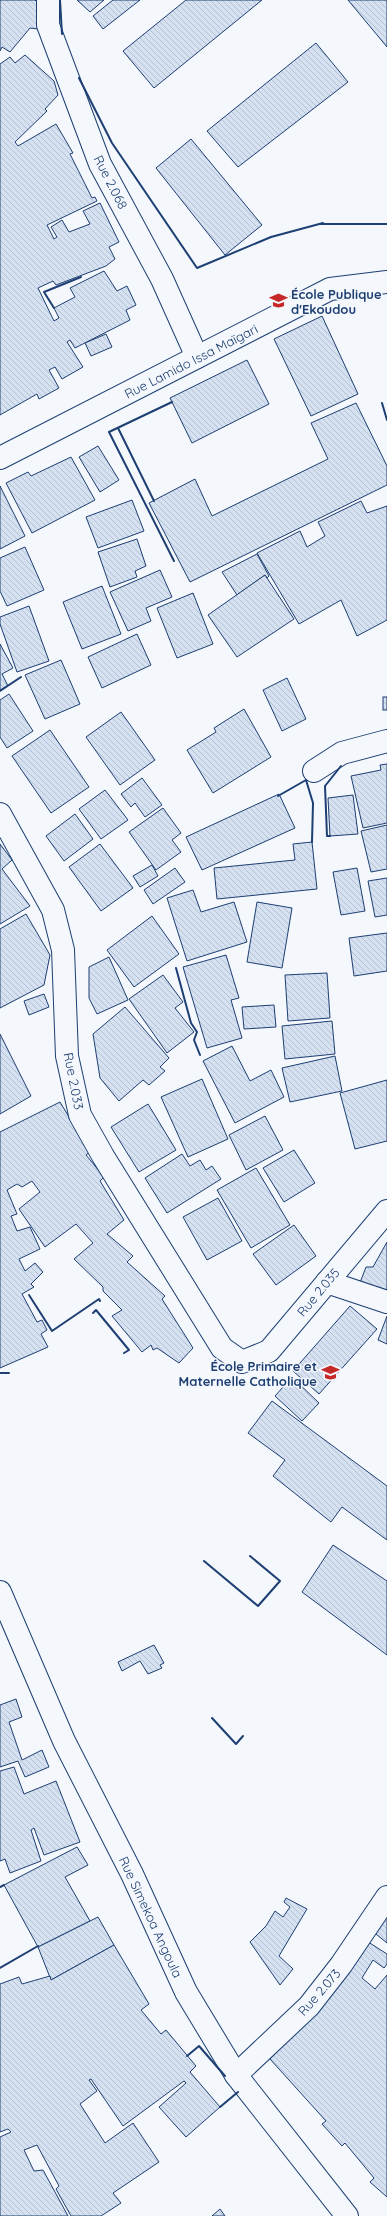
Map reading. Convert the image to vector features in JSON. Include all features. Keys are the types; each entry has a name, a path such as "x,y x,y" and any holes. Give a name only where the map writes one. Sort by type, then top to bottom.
{"street":[{"name":"Rue 2.068","path":"48,0 48,25 100,164 162,279 197,357"},
{"name":"Rue Lamido Issa Maïgari","path":"0,458 330,289 387,282"},
{"path":"314,771 342,753 387,741"},
{"name":"Rue 2.033","path":"0,814 53,910 63,950 67,1056 80,1115 103,1156 222,1348 242,1362"},
{"name":"Rue 2.035","path":"242,1362 269,1351 387,1211"},
{"path":"327,1282 387,1302"},
{"name":"Rue Simekoa Angoula","path":"0,1592 64,1741 132,1874 186,1992 236,2075 347,2216"},
{"name":"Rue 2.073","path":"236,2075 309,2006 342,1965 387,1897"}],"building":[{"path":"0,0 34,0 46,4 38,29 30,28 10,52 2,47 0,51"},
{"path":"77,0 104,0 90,12"},
{"path":"113,0 140,0 103,29 93,16"},
{"path":"186,0 262,0 154,88 123,51"},
{"path":"348,0 387,0 387,47"},
{"path":"316,43 348,82 238,167 207,131"},
{"path":"25,55 54,81 58,95 45,109 47,111 15,142 18,146 56,124 73,153 70,154 92,198 95,197 97,201 47,225 54,239 57,237 51,227 62,220 69,232 90,224 83,211 100,203 119,242 109,247 115,259 106,266 56,285 53,281 38,288 54,321 59,318 54,308 75,297 70,288 104,271 117,291 127,286 136,305 126,310 130,320 75,348 70,340 67,342 83,367 62,379 55,367 49,370 59,388 39,399 37,394 0,415 0,64 10,57 15,63"},
{"path":"191,139 262,225 225,255 156,168"},
{"path":"322,316 358,394 311,416 274,339"},
{"path":"106,334 112,347 91,356 85,343"},
{"path":"247,360 269,404 192,443 170,398"},
{"path":"356,403 387,466 387,485 190,582 149,503 195,479 212,516 328,459 311,423"},
{"path":"98,446 119,480 100,492 79,457"},
{"path":"71,457 95,500 32,533 6,483 28,472 31,476"},
{"path":"0,486 25,536 0,549"},
{"path":"132,500 144,531 98,548 86,517"},
{"path":"361,501 367,513 387,506 387,620 357,636 341,600 299,624 257,553 300,531 307,547 325,536 318,522"},
{"path":"137,539 146,566 135,571 137,577 110,587 98,552"},
{"path":"25,547 44,590 7,606 0,591 0,558"},
{"path":"257,554 269,576 267,578 265,575 237,595 222,572"},
{"path":"160,570 172,597 146,608 151,621 128,631 110,592"},
{"path":"265,575 294,619 237,657 208,615"},
{"path":"102,586 121,634 82,649 63,602"},
{"path":"193,593 213,644 177,658 157,608"},
{"path":"29,606 49,661 17,672 0,624 0,617"},
{"path":"137,634 151,665 102,688 88,657"},
{"path":"0,644 13,668 2,674 8,686 0,690"},
{"path":"61,660 80,704 45,719 25,675"},
{"path":"287,678 306,719 282,731 263,690"},
{"path":"9,694 33,731 7,748 0,737 0,700"},
{"path":"383,697 387,697 387,710 383,710"},
{"path":"244,709 271,757 213,793 187,750 216,732 214,728"},
{"path":"121,712 155,760 120,785 86,737"},
{"path":"50,730 89,787 51,813 12,756"},
{"path":"387,764 387,823 363,828 351,776 381,770 380,765"},
{"path":"142,778 162,805 145,817 135,803 131,807 121,794"},
{"path":"105,790 128,820 101,839 79,809"},
{"path":"279,794 295,828 202,870 186,837"},
{"path":"353,795 358,834 330,836 328,798"},
{"path":"163,808 181,833 172,840 181,852 156,870 129,832"},
{"path":"75,814 93,839 64,861 46,836"},
{"path":"387,825 387,869 371,872 361,831"},
{"path":"312,842 317,889 217,899 214,868 295,860 293,844"},
{"path":"0,844 12,860 2,869 30,906 0,924"},
{"path":"100,844 133,888 101,911 69,867"},
{"path":"152,865 158,876 140,887 133,876"},
{"path":"175,868 185,882 153,904 144,890"},
{"path":"357,868 365,911 341,915 333,872"},
{"path":"387,878 387,915 375,917 368,881"},
{"path":"193,890 201,912 234,902 247,942 187,961 167,898"},
{"path":"257,902 292,908 282,968 247,962"},
{"path":"26,914 50,955 44,985 0,1008 0,929"},
{"path":"152,916 179,954 134,987 107,950"},
{"path":"387,933 387,971 354,976 349,938"},
{"path":"226,955 239,998 231,1000 242,1038 207,1048 183,967"},
{"path":"109,957 128,1000 97,1014 89,998 89,967"},
{"path":"327,973 330,1018 288,1021 285,975"},
{"path":"163,975 183,1002 175,1008 194,1032 167,1053 129,999"},
{"path":"44,994 49,1007 29,1015 24,1001"},
{"path":"274,1005 276,1027 244,1029 242,1007"},
{"path":"125,1007 169,1058 160,1067 165,1071 149,1085 143,1080 119,1101 100,1078 93,1034"},
{"path":"332,1021 335,1054 285,1059 282,1026"},
{"path":"0,1034 31,1096 0,1114"},
{"path":"232,1046 250,1081 271,1070 284,1097 235,1123 203,1061"},
{"path":"335,1056 342,1091 290,1102 282,1068"},
{"path":"202,1079 228,1139 188,1157 161,1097"},
{"path":"387,1080 387,1141 355,1149 340,1093"},
{"path":"60,1102 90,1152 86,1155 104,1177 100,1181 124,1220 107,1234 133,1256 127,1262 165,1296 162,1299 193,1348 179,1363 157,1348 153,1350 151,1345 142,1352 112,1316 122,1310 103,1291 103,1287 74,1259 93,1243 76,1224 45,1247 19,1209 40,1192 32,1181 22,1187 17,1184 7,1190 17,1214 11,1216 17,1231 30,1227 40,1249 19,1259 25,1271 35,1263 43,1272 31,1284 34,1287 22,1294 37,1322 42,1320 47,1330 41,1334 48,1347 0,1368 0,1132"},
{"path":"148,1104 176,1150 139,1172 111,1127"},
{"path":"265,1116 283,1150 246,1170 229,1135"},
{"path":"294,1150 315,1183 284,1202 263,1168"},
{"path":"182,1154 190,1166 200,1160 206,1170 212,1166 221,1179 167,1213 145,1178"},
{"path":"256,1168 290,1225 251,1248 217,1190"},
{"path":"218,1198 242,1241 207,1260 183,1217"},
{"path":"294,1225 316,1256 276,1285 253,1254"},
{"path":"387,1242 387,1298 358,1288 366,1267 373,1267"},
{"path":"350,1306 377,1329 319,1394 293,1371"},
{"path":"387,1316 387,1344 378,1340"},
{"path":"292,1377 319,1403 302,1421 275,1396"},
{"path":"272,1401 387,1486 387,1540 342,1507 331,1522 273,1476 285,1460 248,1433"},
{"path":"333,1545 387,1581 387,1655 302,1592"},
{"path":"154,1645 164,1663 160,1665 162,1668 148,1674 140,1661 122,1671 118,1662"},
{"path":"16,1699 22,1717 9,1722 22,1760 42,1750 49,1767 25,1777 18,1761 0,1767 0,1705"},
{"path":"14,1767 24,1794 56,1781 80,1842 44,1855 34,1828 31,1830 41,1861 10,1873 5,1859 0,1861 0,1771"},
{"path":"77,1847 88,1865 65,1877 90,1921 38,1947 4,1885"},
{"path":"286,1898 307,1909 279,1956 293,1969 280,1985 250,1942 266,1926 275,1911 283,1917 290,1907 284,1902"},
{"path":"387,1910 387,1943 371,1930"},
{"path":"98,1917 114,1945 51,1980 38,1947"},
{"path":"365,1940 387,1954 387,1964 384,1968 373,1960 362,1978 375,1989 387,1975 387,2197 370,2182 374,2178 345,2143 342,2146 322,2124 326,2121 270,2059 312,2015"},
{"path":"114,1945 149,2004 141,2010 161,2034 166,2030 196,2066 190,2072 220,2107 186,2137 159,2107 186,2083 184,2081 123,2126 91,2079 89,2080 97,2091 80,2104 105,2143 133,2123 159,2162 113,2193 121,2203 101,2216 71,2216 56,2189 59,2186 37,2145 24,2150 34,2171 43,2170 68,2216 0,2216 0,2137 11,2132 8,2129 0,2132 0,1984 19,1977 22,1984 50,1976 51,1980"},
{"path":"220,2209 225,2216 212,2216"}],"wall":[{"path":"60,0 62,34"},
{"path":"79,78 112,143 197,268 271,237 323,223"},
{"path":"321,224 387,224"},
{"path":"54,308 44,292 81,277"},
{"path":"172,402 109,432 174,561"},
{"path":"382,403 387,420"},
{"path":"118,428 154,501"},
{"path":"0,691 21,677"},
{"path":"330,836 327,836 325,786 341,766"},
{"path":"278,796 306,780 313,803 312,842"},
{"path":"176,968 191,1023 197,1032 194,1040 200,1055"},
{"path":"29,1295 52,1331 99,1299 100,1301"},
{"path":"93,1313 96,1310 129,1350 124,1353"},
{"path":"0,1373 9,1373"},
{"path":"204,1561 258,1606 280,1581 250,1556"},
{"path":"212,1718 236,1744 243,1736"},
{"path":"0,1887 4,1885"},
{"path":"0,1968 38,1946"},
{"path":"187,2056 199,2046 225,2076"},
{"path":"220,2107 238,2092"}],"place":[{"name":"École Publique d'Ekoudou","path":"278,301"},
{"name":"École Primaire et Maternelle Catholique","path":"330,1373"}]}
